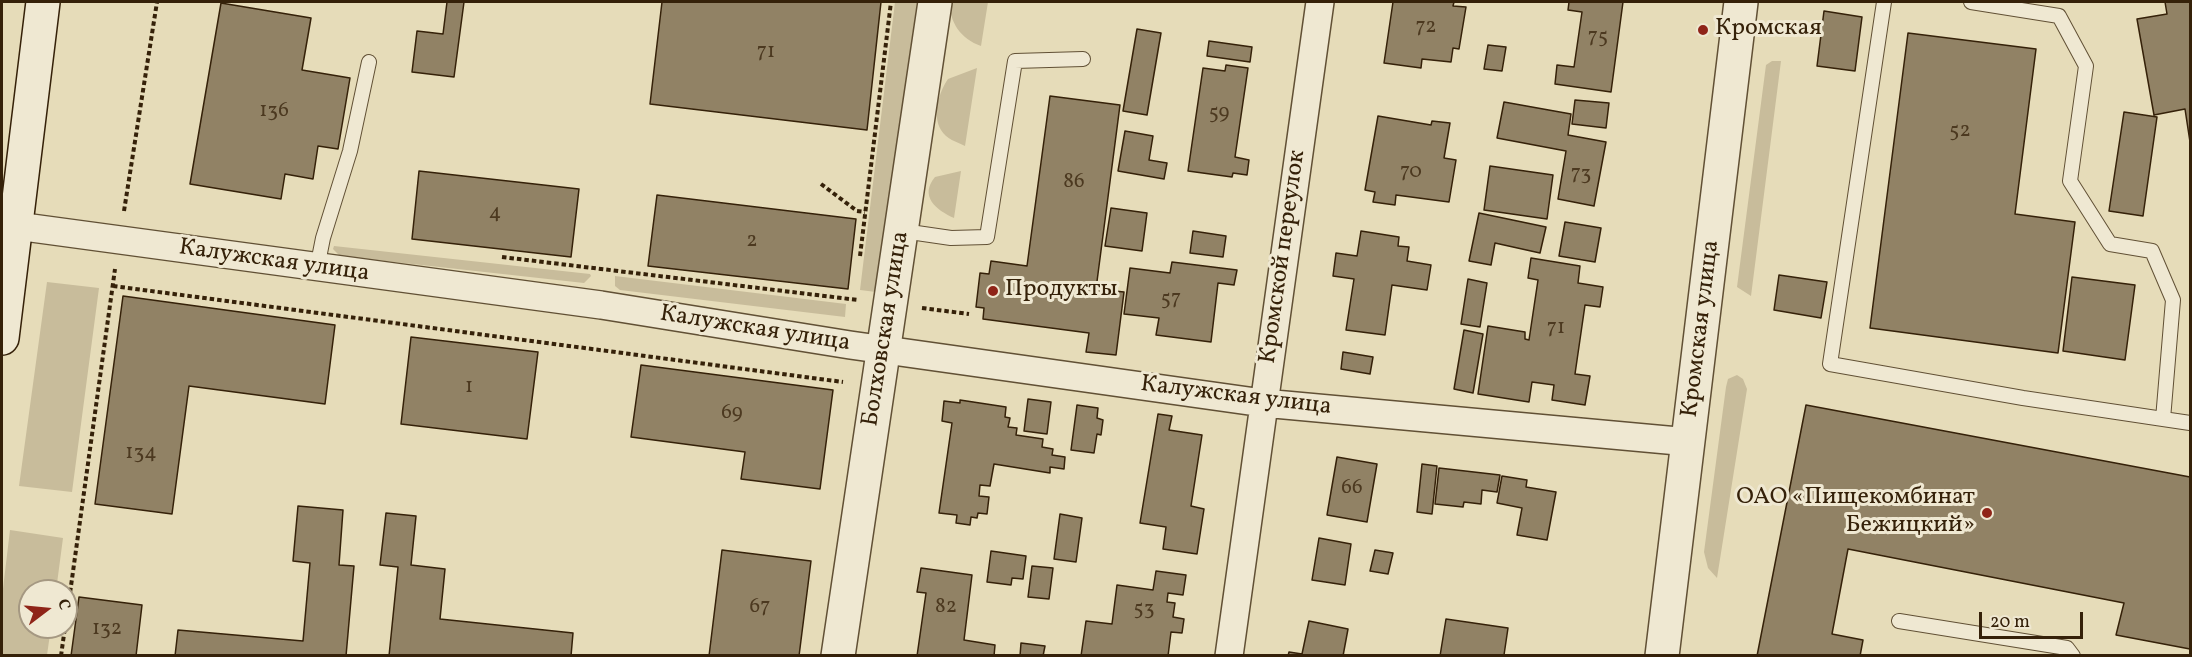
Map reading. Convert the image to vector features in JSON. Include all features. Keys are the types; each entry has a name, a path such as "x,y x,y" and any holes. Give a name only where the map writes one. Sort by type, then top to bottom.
{"street":[{"path":"2,338 9,225 43,2"},
{"name":"Болховская улица","path":"838,656 903,231 935,2"},
{"name":"Кромской переулок","path":"1229,656 1320,2"},
{"name":"Кромская улица","path":"1662,656 1741,2"},
{"name":"Калужская улица","path":"9,225 601,305 883,350 1263,403 1689,442"}],"lane":[{"path":"1884,2 1830,364 2023,398 2190,423"},
{"path":"1971,2 2059,16 2086,66 2070,181 2110,244 2152,251 2173,300 2163,419"},
{"path":"903,231 951,238 987,237 1015,61 1083,59"},
{"path":"317,268 323,238 350,151 369,62"},
{"path":"1899,621 2067,648 2073,656"}],"path":[{"path":"72,579 119,240 157,2"},
{"path":"858,267 891,2"},
{"path":"821,184 848,205 865,212"},
{"path":"113,285 843,382"},
{"path":"855,300 856,289"},
{"path":"61,656 63,639"}],"shaded area":[{"path":"895,2 917,2 876,292 860,290"},
{"path":"950,2 988,2 981,46 968,39 958,29 954,23"},
{"path":"1772,61 1781,61 1751,296 1737,287 1766,65"},
{"path":"977,68 965,146 949,138 941,130 937,118 938,104 948,79"},
{"path":"961,171 954,218 936,207 929,196 929,190 935,177"},
{"path":"334,246 590,274 591,276 584,283 340,256 333,249"},
{"path":"615,276 846,304 845,317 620,290 615,286"},
{"path":"47,282 99,288 72,492 19,486"},
{"path":"1737,375 1743,379 1747,389 1717,578 1708,568 1704,552 1726,387 1728,379"},
{"path":"10,530 63,538 58,579 18,579 18,639 49,639 47,655 2,655 2,597"}],"building":[{"path":"447,2 464,2 454,77 412,72 417,31 443,34"},
{"path":"662,2 881,2 867,130 650,104"},
{"path":"1393,2 1454,2 1453,6 1466,7 1459,49 1453,48 1451,62 1422,59 1421,68 1384,63"},
{"path":"1569,2 1623,2 1611,92 1555,84 1557,65 1574,67 1582,12 1568,10"},
{"path":"2165,2 2190,2 2190,142 2185,109 2154,115 2137,19 2167,14"},
{"path":"221,3 311,18 302,70 350,78 338,149 318,146 313,179 285,174 281,199 190,184"},
{"path":"1824,11 1862,17 1855,71 1817,66"},
{"path":"1137,29 1161,33 1147,115 1123,111"},
{"path":"1908,33 2036,49 2015,214 2075,222 2058,353 1870,328"},
{"path":"1209,41 1252,47 1250,62 1207,56"},
{"path":"1488,45 1506,47 1502,71 1484,69"},
{"path":"1226,65 1248,68 1235,157 1249,160 1247,175 1233,173 1232,177 1188,171 1203,68 1225,71"},
{"path":"1050,96 1120,105 1096,289 1124,292 1116,355 1086,352 1089,333 983,319 984,308 976,307 980,273 989,274 991,261 1027,266"},
{"path":"1575,100 1609,103 1606,128 1572,124"},
{"path":"1504,102 1571,114 1568,135 1606,142 1594,206 1558,199 1566,151 1497,138"},
{"path":"2124,112 2157,117 2143,216 2109,211"},
{"path":"1378,116 1431,125 1432,121 1450,123 1444,158 1456,160 1449,202 1396,195 1395,205 1373,202 1375,192 1365,190"},
{"path":"1125,131 1153,136 1149,160 1167,163 1164,179 1118,171"},
{"path":"1490,166 1553,175 1547,219 1484,210"},
{"path":"419,171 579,189 571,257 412,239"},
{"path":"657,195 856,219 848,289 648,266"},
{"path":"1111,208 1147,213 1142,251 1105,246"},
{"path":"1479,213 1546,227 1540,253 1495,243 1491,265 1469,261"},
{"path":"1565,222 1601,228 1595,262 1559,256"},
{"path":"1193,231 1226,236 1223,257 1190,253"},
{"path":"1361,231 1399,237 1398,246 1409,247 1407,261 1431,265 1427,290 1392,285 1385,335 1346,330 1354,279 1333,276 1336,253 1357,256"},
{"path":"1531,258 1580,266 1578,283 1603,287 1600,307 1585,305 1575,374 1590,376 1585,405 1552,400 1554,385 1532,382 1529,402 1478,394 1488,326 1525,332 1525,339 1529,340 1538,280 1528,278"},
{"path":"1172,262 1237,270 1234,285 1218,283 1211,342 1156,335 1159,318 1124,314 1130,268 1170,273"},
{"path":"1779,275 1827,282 1821,318 1774,310"},
{"path":"2072,277 2135,285 2125,360 2063,351"},
{"path":"1468,279 1487,283 1480,327 1461,324"},
{"path":"123,296 335,325 325,404 189,386 172,514 95,504"},
{"path":"1464,330 1483,334 1473,393 1454,389"},
{"path":"411,337 538,352 527,439 401,424"},
{"path":"1343,352 1373,357 1370,374 1341,369"},
{"path":"641,365 833,390 820,489 741,479 745,452 631,437"},
{"path":"1028,399 1051,402 1047,434 1024,431"},
{"path":"960,400 1006,407 1005,417 1010,418 1008,427 1017,428 1016,435 1043,439 1042,447 1053,449 1052,455 1065,457 1064,469 1050,467 1050,473 994,464 990,486 980,485 979,496 989,497 987,514 978,513 977,518 971,517 970,525 956,523 957,515 939,513 952,423 942,421 944,401 960,403"},
{"path":"1077,405 1098,408 1097,418 1103,420 1101,435 1097,434 1094,453 1071,450"},
{"name":"ОАО «Пищекомбинат Бежицкий»","path":"1806,405 2190,477 2190,649 2116,635 2124,603 1848,549 1832,634 1863,640 1860,656 1757,656"},
{"path":"1158,414 1172,416 1169,430 1202,435 1191,506 1204,509 1197,554 1163,549 1166,527 1140,523"},
{"path":"1337,457 1377,464 1367,522 1327,515"},
{"path":"1422,464 1437,466 1432,514 1417,512"},
{"path":"1439,468 1500,475 1497,492 1482,490 1481,504 1464,502 1463,507 1435,504"},
{"path":"1502,476 1527,480 1526,487 1556,492 1547,540 1517,535 1522,508 1497,503"},
{"path":"298,506 343,510 339,565 354,566 346,656 175,656 178,630 303,641 310,563 293,561"},
{"path":"386,513 416,516 411,565 445,569 440,619 573,633 571,656 389,656 398,567 380,565"},
{"path":"1060,514 1082,518 1076,562 1054,559"},
{"path":"1319,538 1351,544 1345,585 1312,580"},
{"path":"722,550 811,561 799,656 709,656"},
{"path":"1375,550 1393,553 1388,574 1370,571"},
{"path":"991,551 1026,556 1023,579 1012,578 1011,585 987,582"},
{"path":"1032,566 1053,568 1049,599 1028,597"},
{"path":"921,568 972,575 964,640 995,645 994,656 917,656 926,593 917,592"},
{"path":"1156,571 1186,575 1183,595 1168,593 1167,602 1175,603 1173,617 1184,619 1182,633 1171,632 1168,656 1081,656 1086,621 1112,624 1117,585 1153,590"},
{"path":"79,597 142,605 136,656 71,656 73,639 78,639"},
{"path":"1446,619 1508,628 1504,655 1507,656 1440,656"},
{"path":"1309,621 1348,629 1343,656 1288,656 1289,652 1302,654"},
{"path":"1021,643 1045,646 1043,656 1020,656"}],"place":[{"name":"Кромская","path":"1703,30"},
{"name":"Продукты","path":"993,291"},
{"name":"ОАО «Пищекомбинат Бежицкий»","path":"1987,513"}]}
